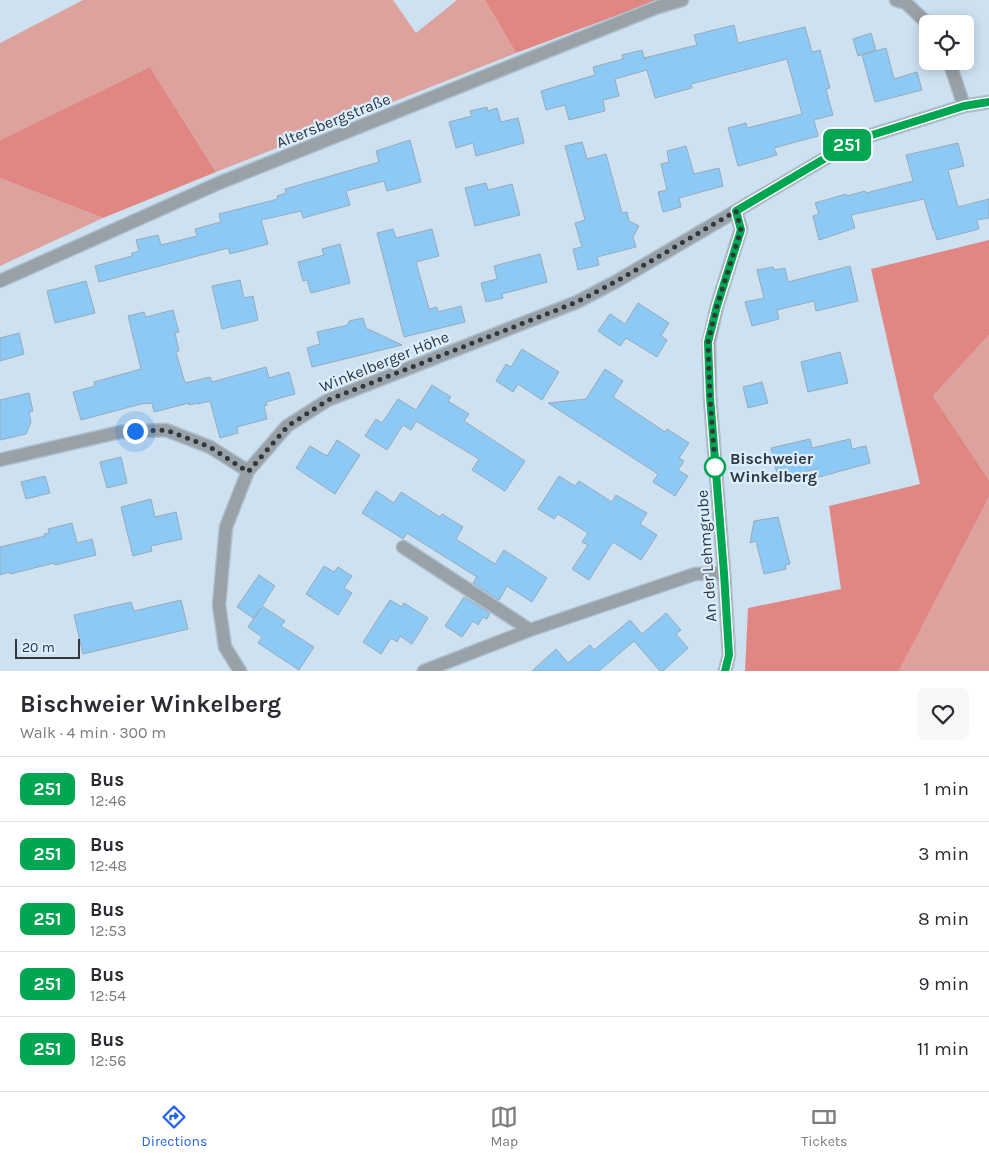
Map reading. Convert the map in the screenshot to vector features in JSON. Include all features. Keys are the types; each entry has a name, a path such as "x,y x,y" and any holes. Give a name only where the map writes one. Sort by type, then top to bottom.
{"street":[{"name":"Altersbergstraße","path":"0,281 219,183 649,11 682,0"},
{"path":"896,0 906,3 919,15"},
{"path":"952,70 964,106"},
{"path":"736,211 856,140 964,106 989,102"},
{"name":"Winkelberger Höhe","path":"240,671 225,647 219,605 226,527 248,472 288,426 328,400 577,302 617,281 736,211"},
{"name":"An der Lehmgrube","path":"725,671 729,655 710,397 708,342 717,306 741,230 736,211"},
{"path":"0,460 120,432 166,430 210,447 248,472"},
{"path":"403,547 530,630"},
{"path":"424,671 530,630 696,574 724,573"}],"shaded area":[{"path":"83,0 393,0 416,33 457,0 485,0 516,53 216,172 150,67 0,140 0,43"},
{"path":"485,0 658,0 516,53"},
{"path":"150,67 216,172 103,218 0,178 0,140"},
{"path":"0,178 103,218 0,266"},
{"path":"989,240 989,335 933,396 989,480 989,497 899,671 745,671 748,608 841,589 829,506 920,484 871,269"},
{"path":"989,335 989,480 933,396"},
{"path":"989,497 989,671 899,671"}],"building":[{"path":"734,25 738,43 805,27 812,52 820,50 830,88 826,89 833,115 814,120 818,136 774,148 777,155 738,166 728,128 746,123 747,128 802,114 787,59 691,84 692,88 655,98 647,70 615,79 619,96 603,100 605,111 569,120 565,105 546,110 541,91 595,75 593,67 623,59 622,55 642,50 644,58 697,45 694,35"},
{"path":"871,33 876,50 858,56 853,39"},
{"path":"886,48 894,79 917,72 922,90 875,102 862,55"},
{"path":"487,107 488,111 497,108 501,122 518,118 524,143 476,156 473,143 456,148 449,122 472,116 470,111"},
{"path":"410,140 421,182 387,191 384,181 346,191 350,205 303,218 301,211 261,220 268,244 230,254 228,248 99,282 95,266 132,256 132,253 139,251 136,240 158,235 161,245 197,236 195,229 221,222 219,214 278,199 277,196 286,193 285,189 379,162 376,151"},
{"path":"582,142 587,159 606,154 622,213 627,212 629,221 639,226 633,237 636,247 597,257 599,265 578,270 573,249 582,247 575,223 585,220 565,146"},
{"path":"958,143 964,166 948,170 958,207 989,199 989,218 977,220 979,229 937,240 924,199 851,215 855,228 819,240 813,216 819,214 815,203 846,194 847,196 865,191 866,193 913,181 906,155"},
{"path":"686,146 694,174 719,168 723,186 679,198 681,207 663,212 658,192 667,190 661,164 669,162 667,151"},
{"path":"486,183 488,190 512,184 520,215 475,226 465,188"},
{"path":"393,229 396,238 432,229 439,256 416,262 429,309 437,307 438,312 461,306 465,322 404,337 377,233"},
{"path":"340,244 350,283 311,293 307,280 303,281 298,262 324,255 322,249"},
{"path":"540,254 547,282 502,294 503,298 486,302 481,283 497,279 494,266"},
{"path":"850,266 858,301 816,311 814,301 777,310 779,319 752,326 745,302 764,298 757,270 773,267 774,270 785,268 788,282"},
{"path":"240,280 244,298 253,296 258,320 222,329 212,286"},
{"path":"86,281 95,313 55,323 47,291"},
{"path":"638,303 669,323 661,336 667,340 657,357 626,338 620,346 598,331 610,314 625,324"},
{"path":"173,310 179,332 175,333 179,351 176,352 185,383 210,377 212,382 266,367 269,378 289,372 295,394 266,402 267,405 264,406 267,419 237,427 238,433 220,438 210,401 189,405 189,403 154,412 152,403 141,404 81,420 73,392 95,386 94,382 141,369 128,316 144,312 146,317"},
{"path":"363,318 366,328 402,345 312,367 307,348 320,344 317,332 348,325 349,321"},
{"path":"19,333 24,354 0,361 0,338"},
{"path":"522,349 559,372 542,400 518,384 513,392 496,381 506,364 511,367"},
{"path":"840,352 848,383 808,392 801,362"},
{"path":"605,369 623,381 613,397 665,432 667,429 689,443 679,458 684,461 678,470 688,476 675,496 653,482 658,474 548,403 586,399"},
{"path":"762,382 768,403 748,408 743,387"},
{"path":"432,385 451,397 448,401 469,414 464,421 525,461 505,491 472,470 479,459 416,421 411,430 403,425 387,450 365,436 376,419 382,423 398,399 416,410"},
{"path":"29,393 33,411 29,412 31,422 26,434 0,440 0,400"},
{"path":"810,439 812,448 850,439 852,449 866,446 870,463 819,477 817,469 778,478 771,448"},
{"path":"337,440 360,455 335,494 296,468 310,446 327,456"},
{"path":"121,457 127,483 107,488 100,462"},
{"path":"45,476 50,493 26,499 21,482"},
{"path":"559,476 575,486 579,481 612,502 616,495 647,513 640,524 657,535 641,560 613,542 589,580 572,569 588,545 582,542 588,533 558,514 554,519 538,509"},
{"path":"376,491 394,503 401,492 440,517 442,514 463,527 456,539 495,564 504,550 547,578 532,602 507,586 499,600 473,583 477,577 407,533 403,539 362,513"},
{"path":"151,499 155,517 176,512 182,539 151,546 152,551 133,556 121,507"},
{"path":"778,517 790,564 785,565 786,569 764,574 756,541 750,543 754,521"},
{"path":"72,523 77,543 92,539 96,555 0,575 0,547 45,536 44,534 49,533 48,529"},
{"path":"324,566 334,572 338,567 352,576 344,588 352,593 338,615 306,594"},
{"path":"259,575 275,586 262,606 285,621 281,626 314,647 299,670 258,643 262,637 248,627 261,608 253,618 237,607"},
{"path":"464,597 490,613 487,619 483,617 478,625 473,621 462,637 445,626"},
{"path":"181,600 188,629 83,654 74,615 131,602 134,611"},
{"path":"390,600 402,607 404,603 428,618 412,644 400,636 397,642 391,638 381,654 363,642"},
{"path":"666,613 681,630 676,634 688,648 663,671 660,671 634,641 599,671 532,671 556,649 568,663 590,645 594,650 630,620 642,634"}],"bus line":[{"name":"251","path":"725,671 729,655 710,397 708,342 717,306 741,230 736,211 856,140 964,106 989,102"}],"place":[{"name":"Bischweier Winkelberg","path":"715,467"}],"route":[{"path":"135,431 166,430 210,447 248,472 288,426 328,400 577,302 617,281 736,211 741,230 717,306 708,342 716,476 715,467"}]}
